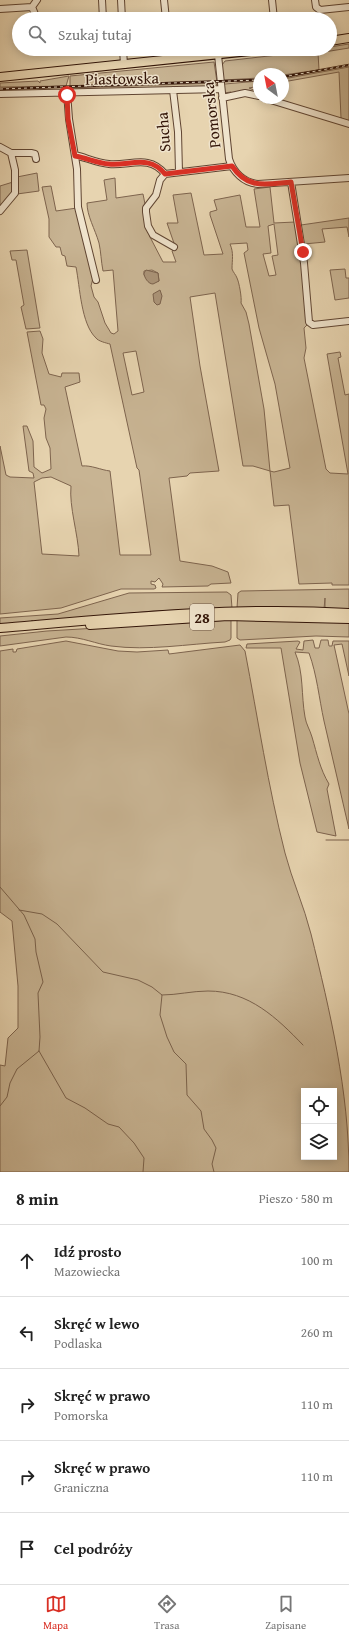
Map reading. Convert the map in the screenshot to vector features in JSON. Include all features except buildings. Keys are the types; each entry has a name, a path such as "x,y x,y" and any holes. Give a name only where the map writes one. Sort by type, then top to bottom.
{"main road":[{"path":"337,40 349,38"},
{"path":"0,77 209,56"},
{"name":"28","path":"0,628 186,612 259,610 349,613"},
{"name":"28","path":"0,632 197,618 277,616 349,619"}],"street":[{"path":"32,7 37,0"},
{"path":"102,0 103,12"},
{"path":"121,0 122,12"},
{"path":"164,0 165,12"},
{"path":"272,0 273,12"},
{"path":"315,0 316,7 320,10 349,7"},
{"path":"0,9 32,7"},
{"path":"32,7 34,12"},
{"path":"123,56 124,65"},
{"path":"171,56 171,60"},
{"name":"Pomorska","path":"218,56 229,159 240,177 254,184 349,178"},
{"name":"Piastowska","path":"0,94 221,89"},
{"name":"Sucha","path":"172,90 178,132 179,172"},
{"path":"67,92 68,119 75,156 78,207 96,280"},
{"path":"222,98 245,93 253,95"},
{"path":"284,104 349,124"},
{"path":"0,147 11,153 35,154 36,159"},
{"path":"0,211 15,193 15,170 11,153"},
{"path":"75,156 108,164 144,161 156,166 165,174"},
{"path":"174,247 153,235 148,226 146,208 156,195 160,180 165,174 232,166"},
{"path":"291,182 304,263 308,320 313,325 349,321"}],"shaded area":[{"path":"349,44 349,48 337,50 337,46"},
{"path":"269,56 318,56 319,70 289,74 289,68 253,68 253,78 223,80 222,65 225,61"},
{"path":"214,62 217,82 70,86 70,76"},
{"path":"349,67 349,122 341,118 339,72 289,81 289,78"},
{"path":"69,76 66,86 0,87 0,83 38,81 40,83 40,81"},
{"path":"253,82 253,87 249,88 253,90 253,95 232,96 231,92 224,93 223,85"},
{"path":"218,83 214,87 68,90 68,88"},
{"path":"37,173 39,191 17,194 17,177"},
{"path":"115,178 116,198 143,194 145,204 143,210 150,237 163,262 176,262 172,251 176,249 167,223 178,223 173,195 191,193 204,255 223,254 210,215 210,212 217,210 214,200 240,195 246,227 260,227 254,189 270,187 274,223 295,222 304,273 309,323 304,328 306,348 304,358 326,469 330,473 348,474 327,354 340,352 341,357 338,358 345,395 349,394 349,585 332,585 332,583 299,584 289,505 274,506 270,471 253,466 243,466 215,293 190,297 200,366 219,471 190,473 187,476 169,478 180,561 212,566 228,572 231,583 211,584 208,586 162,587 163,584 159,578 155,582 151,581 151,584 155,585 156,588 154,589 121,589 61,608 0,614 0,446 6,475 10,477 34,478 33,473 29,471 23,426 27,426 33,441 34,467 42,473 51,469 50,448 46,438 44,418 46,409 44,405 41,405 27,332 40,331 43,339 42,353 49,374 61,377 62,373 79,373 80,382 65,387 82,466 89,466 110,471 120,555 151,555 139,470 137,468 110,344 98,340 91,332 84,315 76,267 67,266 65,256 62,255 60,247 56,247 49,237 49,219 42,187 51,186 56,211 77,208 93,278 91,286 94,297 98,302 105,323 111,333 114,334 118,331 113,270 103,271 99,243 87,208 87,203 107,200 104,180","holes":["274,224 278,255 272,256 276,275 269,276 263,254 271,253 268,226","247,243 248,250 244,253 259,328 275,384 290,468 274,472 270,471 264,409 249,324 246,312 241,303 238,280 232,269 232,253 230,244","152,270 158,273 159,281 150,283 144,275 144,271","136,351 144,392 132,395 123,353","51,477 71,486 71,503 79,556 42,554 34,482 42,478"]},
{"path":"13,182 14,192 0,208 0,186"},
{"path":"349,218 349,237 347,227 322,229 325,242 304,244 301,225"},
{"path":"27,250 40,328 26,329 21,307 24,305 16,260 12,260 10,251"},
{"path":"345,269 346,278 349,278 349,298 335,300 330,270"},
{"path":"146,270 158,273 159,281 153,284 148,282 144,275"},
{"path":"160,290 162,296 160,304 157,305 154,302 153,294"},
{"path":"349,589 349,610 325,609 325,598 324,609 237,608 238,593 241,591"},
{"path":"227,592 231,595 232,608 153,611 33,623 32,620 32,623 0,626 0,618 58,614 129,593"},
{"path":"237,619 349,622 349,637 316,636 240,640 237,638"},
{"path":"231,620 231,638 225,642 139,648 111,646 78,638 66,637 0,646 0,636 47,631"},
{"path":"313,640 315,648 319,648 321,640 328,640 329,646 332,646 333,641 349,641 349,676 342,644 334,645 349,714 349,829 312,661 309,653 295,652 300,668 306,720 321,767 329,784 327,789 336,836 317,832 300,763 281,648 246,648 247,644 298,641 300,642 296,649 303,650 304,641"},
{"path":"66,641 118,651 137,652 168,650 169,654 240,645 245,651 268,778 279,828 288,863 311,934 337,1052 346,1112 349,1172 0,1172 0,1065 5,1066 8,1038 18,1028 18,986 12,921 0,912 0,651 13,649 13,652 16,652 17,649"}],"waterway":[{"path":"326,840 349,840"},
{"path":"0,887 24,915 35,939 36,952 43,982 38,993 40,1037 39,1051 17,1069 10,1083 7,1097 0,1106"},
{"path":"19,910 42,914 57,924 103,972 138,980 152,987 162,995 160,1015 167,1037 174,1052 186,1064 187,1095 201,1111 204,1129 216,1148 212,1164 214,1172"},
{"path":"162,995 208,991 223,992 236,996 249,1001 272,1016 303,1045"},
{"path":"39,1051 66,1098 85,1108 108,1124 119,1127 134,1143 144,1158 143,1172"}],"railway":[{"path":"289,76 349,65"},
{"path":"0,89 253,80"}],"route":[{"path":"67,95 68,119 75,156 108,164 144,161 161,168 165,174 232,166 237,174 249,183 264,184 291,182 303,252"}]}
